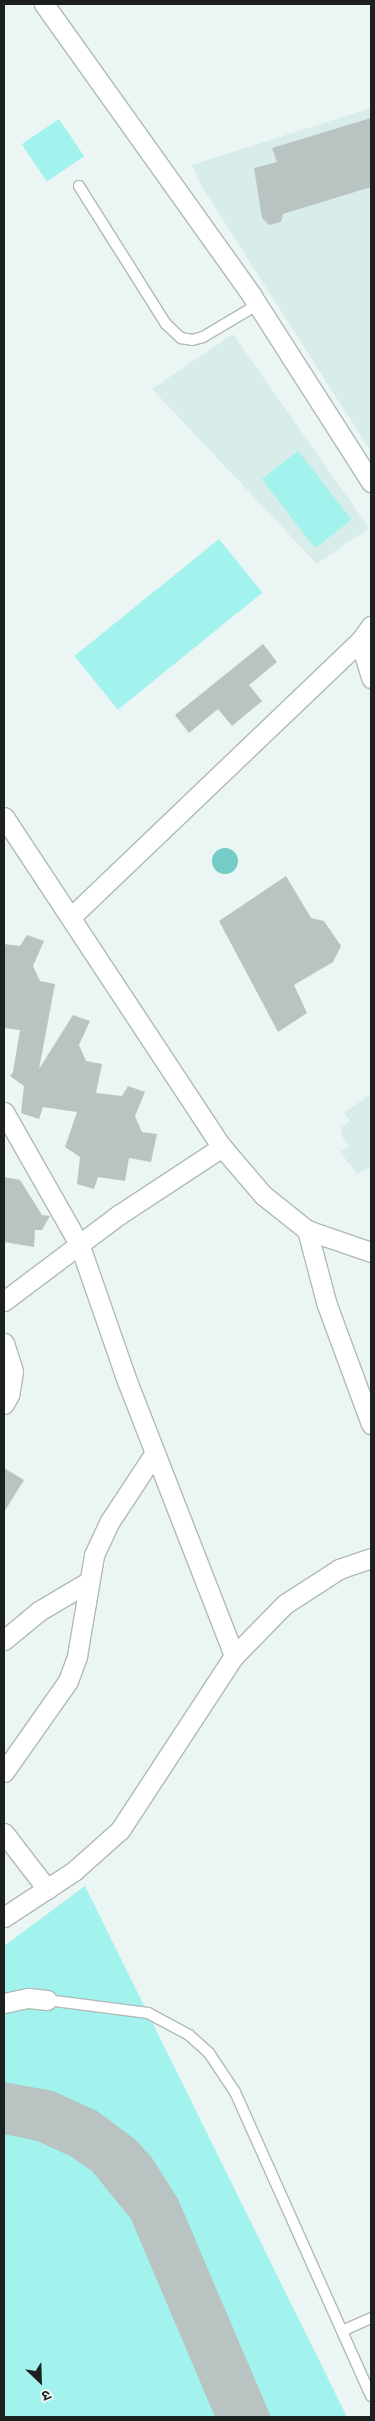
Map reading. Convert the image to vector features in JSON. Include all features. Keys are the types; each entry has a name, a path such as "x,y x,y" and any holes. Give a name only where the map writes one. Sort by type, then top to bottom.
{"street":[{"path":"44,4 257,305 371,482"},
{"path":"72,917 360,641 371,626"},
{"path":"360,641 371,678"},
{"path":"4,817 72,917 222,1147 263,1195 307,1230 371,1252"},
{"path":"4,1112 80,1246 154,1454 234,1656"},
{"path":"4,1301 80,1246 120,1214 222,1147"},
{"path":"307,1230 327,1306 371,1424"},
{"path":"4,1343 13,1371 9,1395 4,1404"},
{"path":"4,1772 68,1681 77,1656 94,1555 110,1521 154,1454"},
{"path":"4,1917 74,1871 120,1830 234,1656 284,1604 339,1569 371,1558"},
{"path":"4,1640 39,1612 88,1582"},
{"path":"4,1833 47,1889"},
{"path":"4,2004 28,1998 47,2000"}],"lane":[{"path":"79,186 166,324 181,338 192,340 203,337 257,305"},
{"path":"47,2000 148,2013 189,2035 209,2053 235,2092 371,2396"},
{"path":"342,2331 371,2318"}],"shaded area":[{"path":"371,108 371,452 202,187 192,165"},
{"path":"59,119 84,156 47,181 22,144"},
{"path":"233,334 369,528 317,564 152,389"},
{"path":"298,451 352,520 315,548 262,479"},
{"path":"219,539 262,593 118,710 74,656"},
{"path":"225,848 234,852 238,861 234,870 225,874 216,870 212,861 216,852"},
{"path":"371,1094 371,1166 357,1174 340,1152 349,1146 343,1138 341,1128 350,1120 344,1113"},
{"path":"85,1886 347,2417 4,2417 4,1946"}],"building":[{"path":"371,118 371,187 283,214 281,222 269,225 262,218 254,168 277,162 272,148"},
{"path":"263,644 277,662 249,685 262,701 232,726 218,709 189,733 175,715"},
{"path":"286,876 311,918 324,921 341,946 333,962 294,985 307,1013 278,1032 219,921"},
{"path":"27,935 44,941 33,966 40,981 55,984 39,1069 73,1015 90,1021 79,1045 86,1061 102,1064 96,1093 122,1096 128,1086 145,1092 135,1116 142,1132 157,1134 151,1162 129,1158 125,1181 98,1177 94,1189 77,1184 80,1157 65,1147 77,1112 43,1107 39,1119 21,1113 24,1086 10,1076 13,1072 20,1030 4,1028 4,944 20,946"},
{"path":"4,1177 20,1180 42,1215 50,1216 42,1230 35,1230 34,1247 4,1242"},
{"path":"4,1468 24,1480 4,1512"},
{"path":"4,2082 53,2091 97,2111 136,2140 152,2158 178,2199 271,2417 215,2417 131,2219 92,2171 70,2156 37,2141 4,2134"}]}
